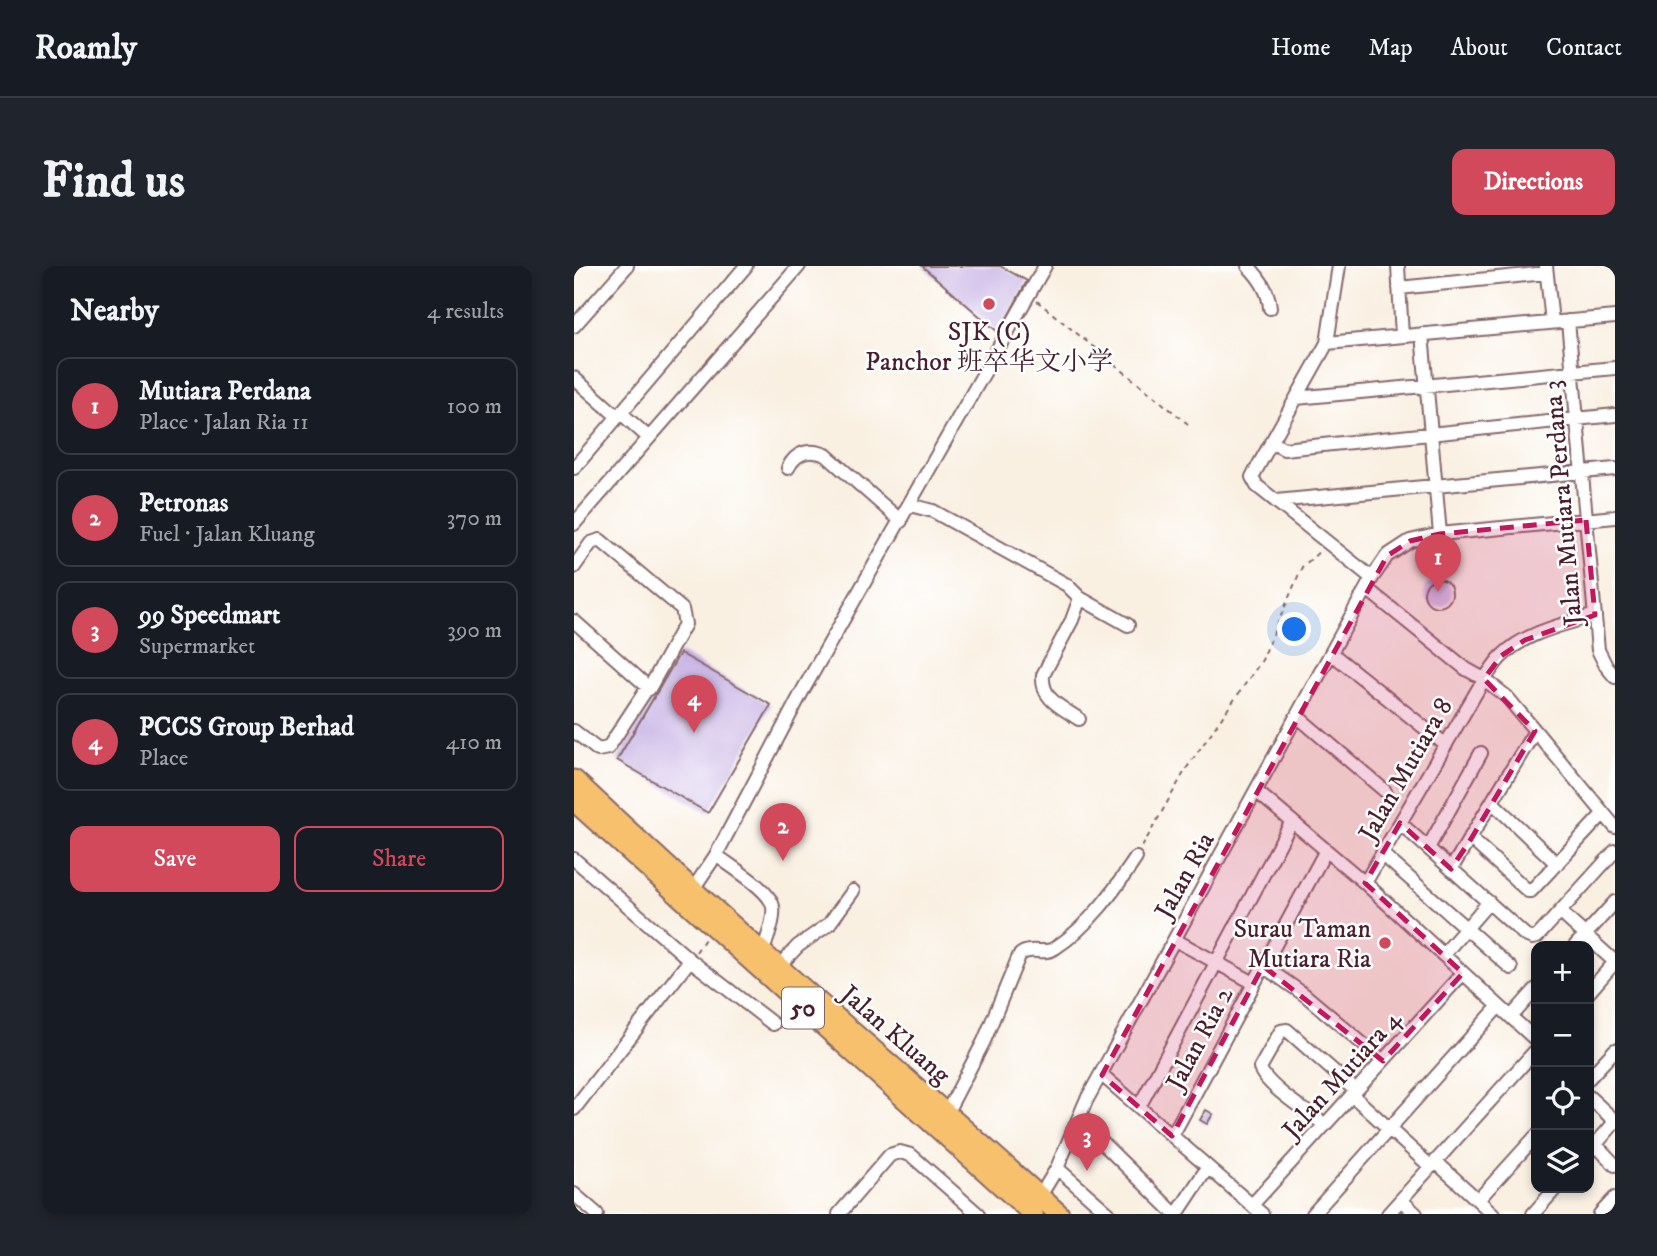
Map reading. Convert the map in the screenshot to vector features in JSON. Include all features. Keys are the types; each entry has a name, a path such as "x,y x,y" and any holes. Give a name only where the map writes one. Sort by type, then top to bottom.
{"highway":[{"name":"Jalan Kluang","path":"574,780 779,966 947,1112 1036,1205"},
{"name":"Jalan Kluang","path":"574,801 714,927 1036,1205 1059,1214"}],"street":[{"path":"574,326 627,266"},
{"path":"574,468 746,266"},
{"path":"574,524 799,266"},
{"path":"1248,266 1266,290 1270,308"},
{"path":"1339,266 1327,343 1252,477 1257,486 1329,543 1466,668 1507,696 1615,827"},
{"path":"1398,266 1402,336"},
{"path":"693,889 716,855 803,690 1044,267"},
{"path":"1399,288 1546,270 1552,323"},
{"path":"1327,343 1615,317"},
{"name":"Jalan Mutiara Perdana 3","path":"1568,321 1598,650 1615,677"},
{"path":"1422,334 1440,534"},
{"path":"1296,398 1615,368"},
{"path":"574,378 649,438"},
{"path":"1272,442 1284,449 1615,415"},
{"path":"788,468 793,458 803,453 814,450 826,455 901,521"},
{"path":"1276,501 1615,469"},
{"path":"910,505 933,511 1067,585 1080,598 1128,625"},
{"name":"Jalan Ria","path":"1036,1205 1057,1168 1078,1119 1387,556 1410,541 1440,534 1615,517"},
{"path":"574,568 591,543 600,540 682,608 685,624 649,689 648,687 608,748 598,750 574,731"},
{"path":"1079,719 1050,700 1043,683 1043,675 1080,598"},
{"name":"Jalan Mutiara 8","path":"1365,883 1485,679 1502,656 1544,631 1595,615"},
{"path":"574,621 648,687"},
{"path":"1332,653 1446,745"},
{"path":"1297,716 1385,791"},
{"path":"1451,869 1535,732"},
{"path":"1427,848 1481,753"},
{"path":"1256,791 1365,883 1531,1035"},
{"path":"1492,802 1557,864"},
{"path":"1471,839 1528,891 1535,889 1604,814"},
{"path":"1139,1107 1292,821"},
{"path":"1400,823 1525,935 1532,938 1537,937 1615,850"},
{"name":"Jalan Ria 2","path":"1172,1136 1326,850"},
{"path":"1382,854 1511,968"},
{"path":"716,855 756,884 772,902 772,922 763,951"},
{"path":"947,1112 984,1041 1019,956 1027,950 1053,950 1070,936 1102,904 1136,858"},
{"path":"574,859 690,960 773,1024"},
{"path":"779,966 798,946 829,924 853,891"},
{"path":"1443,955 1489,902"},
{"path":"1580,941 1615,902"},
{"path":"1560,912 1615,962 1594,986"},
{"path":"1175,940 1254,983"},
{"path":"574,1109 690,960"},
{"path":"1263,966 1304,995 1383,1061"},
{"name":"Jalan Mutiara 4","path":"1257,1210 1325,1125 1463,973"},
{"path":"1511,1017 1531,995"},
{"path":"1313,1214 1499,1006"},
{"path":"1325,1125 1263,1076 1260,1068 1281,1031 1287,1030 1389,1129 1493,1214"},
{"path":"1594,1073 1615,1049"},
{"path":"1388,1214 1531,1056"},
{"path":"1102,1075 1257,1210"},
{"path":"1594,1102 1615,1122 1594,1146"},
{"path":"1078,1119 1176,1214 1208,1167"},
{"path":"1478,1200 1531,1142"},
{"path":"1594,1149 1615,1165"},
{"path":"838,1214 891,1156 900,1152 911,1155 978,1214"},
{"path":"1057,1168 1109,1214"},
{"path":"1533,1214 1552,1193"},
{"path":"574,1194 597,1214"},
{"path":"1600,1214 1615,1198"},
{"path":"1401,1200 1416,1214"},
{"path":"576,1214 585,1203"}],"path":[{"path":"1030,295 1188,424"},
{"path":"1136,858 1186,769 1262,660 1302,567 1329,543"},
{"path":"690,960 714,927"}],"highlighted area":[{"path":"1586,520 1595,615 1525,640 1501,656 1484,679 1535,731 1471,839 1451,869 1400,823 1365,883 1463,973 1383,1061 1263,966 1172,1136 1102,1075 1387,556 1410,541 1440,534"}],"building":[{"name":"SJK (C) Panchor 班卒华文小学","path":"922,266 1000,266 1027,281 999,333"},
{"path":"1438,579 1448,583 1452,593 1448,603 1438,607 1428,603 1424,593 1428,583"},
{"path":"680,653 771,705 708,813 617,760"},
{"path":"1206,1110 1213,1114 1207,1124 1200,1120"}],"place":[{"name":"SJK (C) Panchor 班卒华文小学","path":"989,304"},
{"name":"Mutiara Perdana","path":"1438,592"},
{"name":"PCCS Group Berhad","path":"694,733"},
{"name":"Petronas","path":"783,861"},
{"name":"Surau Taman Mutiara Ria","path":"1385,943"},
{"name":"99 Speedmart","path":"1087,1171"}]}
